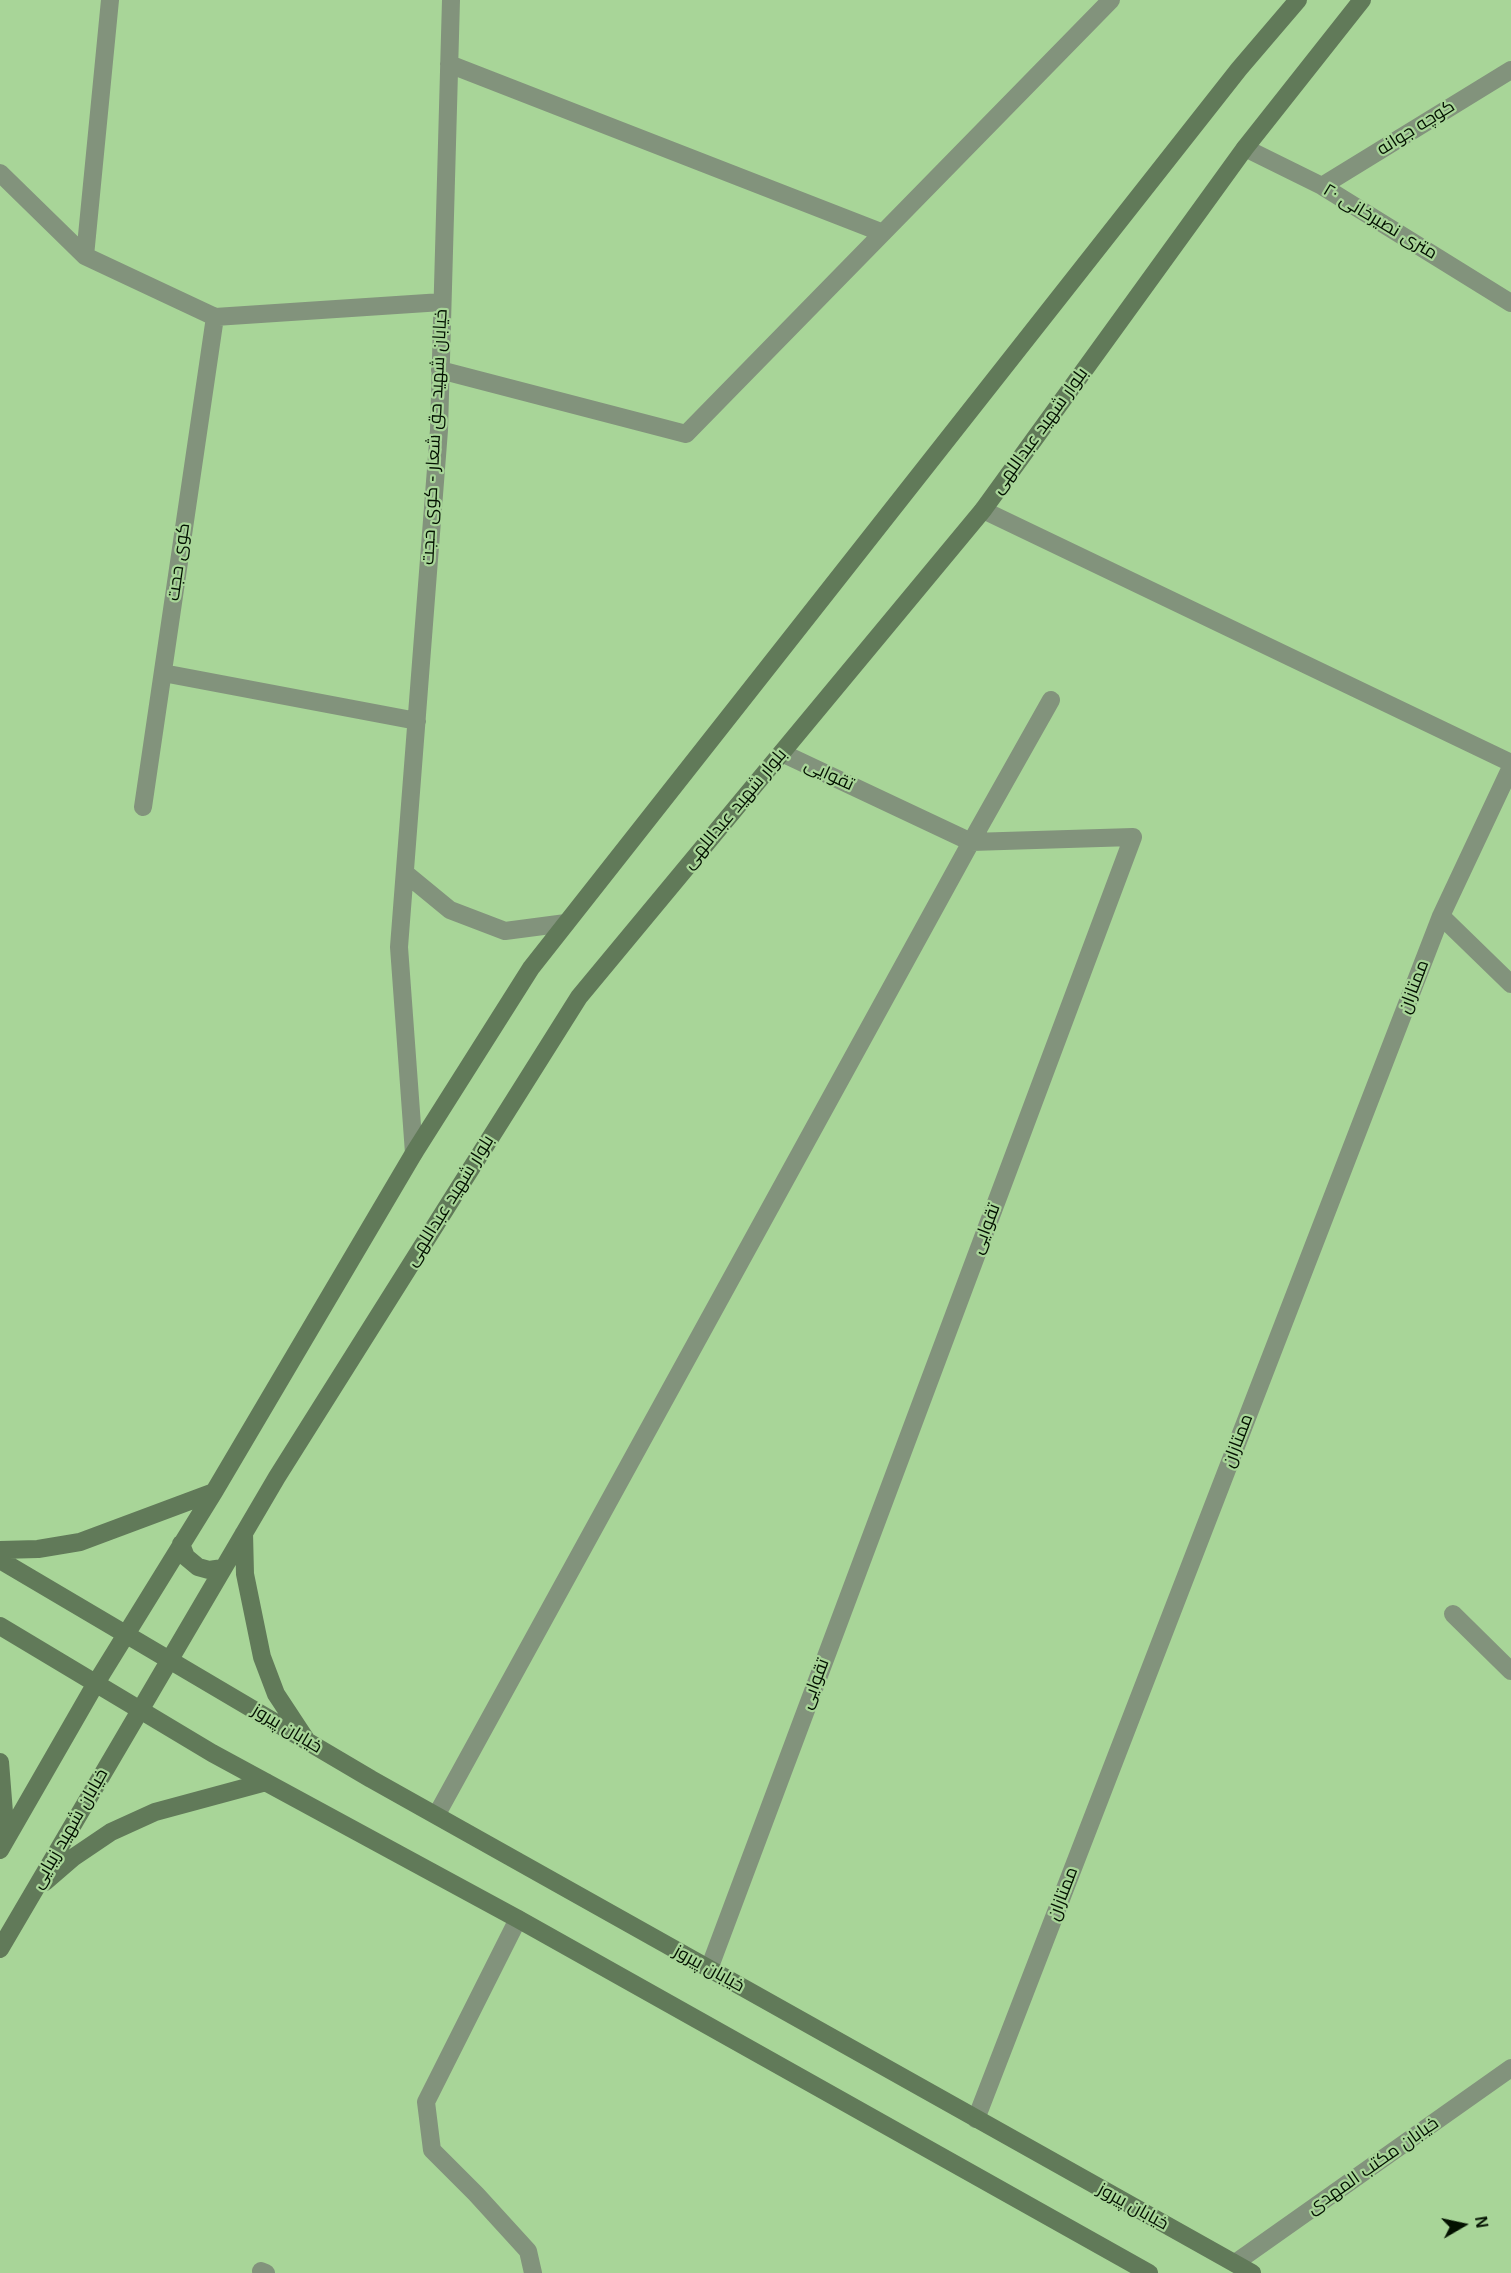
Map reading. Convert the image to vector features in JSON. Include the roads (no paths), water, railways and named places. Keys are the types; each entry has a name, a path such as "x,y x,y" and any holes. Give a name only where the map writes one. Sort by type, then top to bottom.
{"main road":[{"path":"3,1844 96,1683 214,1492 414,1153 531,968 1231,78 1298,0"},
{"name":"بلوار شهید عبداللهی","path":"169,1659 277,1477 579,997 983,510 1245,148 1362,0"},
{"path":"0,1550 38,1549 80,1542 214,1492"},
{"path":"244,1532 245,1574 262,1657 276,1694 308,1742"},
{"path":"181,1544 186,1557 198,1567 209,1570 223,1568"},
{"name":"خیابان پیروز","path":"0,1560 371,1779 1252,2273"},
{"path":"0,1626 266,1782 518,1919 1149,2273"},
{"name":"خیابان شهید زیبایی","path":"0,1949 169,1659"},
{"path":"0,1762 3,1844"},
{"path":"33,1893 74,1857 111,1832 155,1812 266,1782"}],"street":[{"path":"85,256 110,0"},
{"name":"خیابان شهید حق شعار - کوی حجت","path":"414,1153 399,947 439,430 451,0"},
{"path":"440,370 686,434 1111,0"},
{"path":"449,64 883,233"},
{"name":"کوچه جوانه","path":"1322,186 1511,70"},
{"name":"۲۰ متری نصیرخانی","path":"1245,148 1322,186 1511,303"},
{"path":"0,174 85,256 215,317 442,302"},
{"name":"کوی حجت","path":"143,807 215,317"},
{"path":"983,510 1511,765"},
{"path":"163,673 417,721"},
{"path":"437,1814 1051,700"},
{"name":"تقوایی","path":"709,1969 1133,837 971,842 782,753"},
{"name":"ممتازان","path":"976,2119 1441,916 1511,765"},
{"path":"405,873 450,910 505,931 566,922"},
{"path":"1441,916 1511,984"},
{"path":"1453,1614 1511,1671"},
{"path":"518,1919 426,2102 432,2150 528,2250 533,2273"},
{"name":"خیابان مکتب المهدی","path":"1235,2264 1511,2068"}]}
